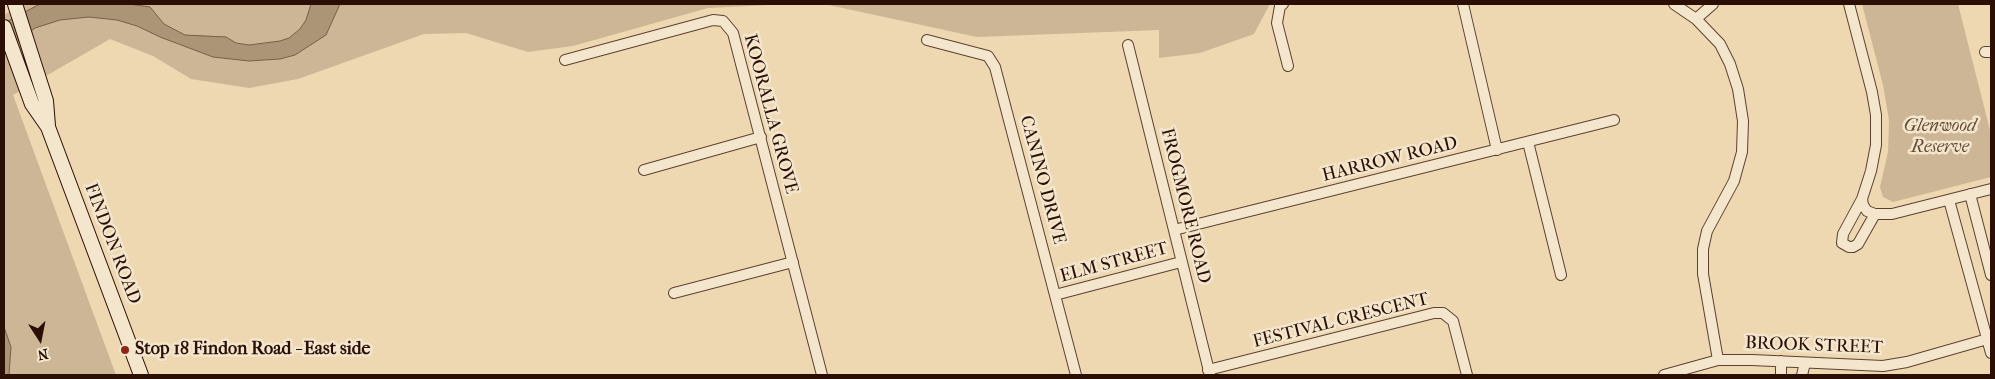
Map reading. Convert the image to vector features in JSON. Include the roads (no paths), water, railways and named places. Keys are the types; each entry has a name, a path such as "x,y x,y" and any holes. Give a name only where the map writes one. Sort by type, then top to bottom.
{"main road":[{"name":"FINDON ROAD","path":"15,4 46,100 48,127"},
{"name":"FINDON ROAD","path":"4,27 32,104 48,127 141,375"}],"street":[{"path":"1283,4 1280,6 1277,23 1288,66"},
{"path":"1463,4 1497,150"},
{"path":"1674,4 1696,19 1720,44 1730,64 1738,89 1743,121 1742,152 1734,181 1707,231 1703,249 1703,274 1718,360"},
{"path":"1696,19 1713,4"},
{"path":"1849,4 1872,92 1876,115 1876,145 1871,171 1862,198 1843,234 1842,243 1849,247 1858,244 1875,214"},
{"name":"KOORALLA GROVE","path":"565,60 713,20 723,22 733,33 822,375"},
{"name":"CANINO DRIVE","path":"927,40 988,56 995,66 1076,375"},
{"name":"FROGMORE ROAD","path":"1128,45 1209,373"},
{"name":"HARROW ROAD","path":"1174,230 1614,120"},
{"path":"644,170 760,137"},
{"path":"1528,142 1561,275"},
{"path":"1862,198 1867,211 1875,214 1892,214 1991,189"},
{"path":"1970,194 1991,275"},
{"path":"1950,200 1989,339 1991,353"},
{"path":"674,293 793,262"},
{"name":"ELM STREET","path":"1055,295 1181,262"},
{"name":"FESTIVAL CRESCENT","path":"1209,373 1434,312 1443,313 1453,321 1467,375"},
{"name":"BROOK STREET","path":"1664,375 1718,360 1883,366 1907,362 1989,339"},
{"path":"1781,361 1781,375"},
{"path":"1802,375 1805,363"}],"place":[{"name":"Stop 18 Findon Road - East side","path":"125,350"}],"park label":[{"name":"Glenwood Reserve","path":"1940,137"}]}
